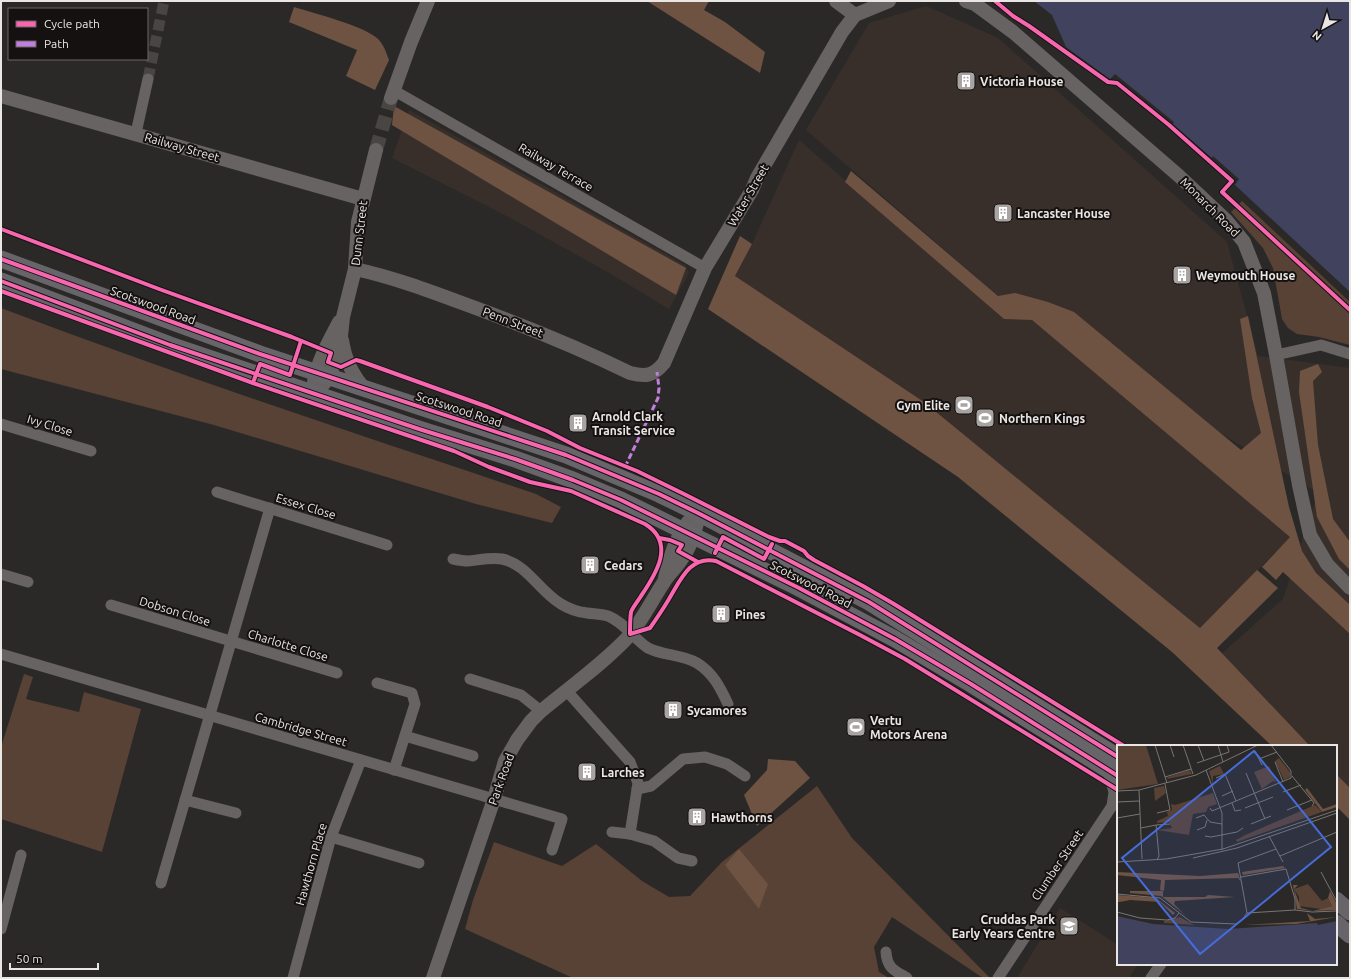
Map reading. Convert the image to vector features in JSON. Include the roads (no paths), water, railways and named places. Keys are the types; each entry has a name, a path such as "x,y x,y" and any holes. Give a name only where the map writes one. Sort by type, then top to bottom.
{"main road":[{"name":"Scotswood Road","path":"1,259 162,319 322,375 566,455 652,491 698,513 869,602 1115,768"},
{"name":"Scotswood Road","path":"1,281 170,345 419,429 515,459 573,480 621,500 792,584 895,639 1115,768"},
{"path":"1337,901 1350,912"},
{"path":"1337,924 1350,936"}],"street":[{"path":"392,94 428,1"},
{"path":"836,1 855,15 890,1"},
{"name":"Monarch Road","path":"966,1 975,4 1013,32 1179,176 1226,220 1244,242 1264,293 1299,485 1310,535 1327,564 1350,588"},
{"name":"Water Street","path":"664,363 705,268 752,190 757,178 842,32 855,15"},
{"path":"136,133 148,78"},
{"name":"Railway Terrace","path":"392,94 705,268"},
{"name":"Railway Street","path":"1,96 136,133 363,199"},
{"name":"Dunn Street","path":"316,394 314,383 336,356 341,336 343,317 355,269 358,222 376,150"},
{"name":"Penn Street","path":"355,269 422,288 522,324 630,373 640,376 649,375 657,372 664,363"},
{"name":"Dunn Street","path":"322,375 324,351 343,317"},
{"name":"Dunn Street","path":"341,336 343,349 352,373 365,389"},
{"path":"1276,355 1321,345 1350,354"},
{"name":"Ivy Close","path":"1,424 90,451"},
{"name":"Essex Close","path":"217,492 387,544"},
{"path":"161,883 270,508"},
{"name":"Park Road","path":"433,978 494,799 505,762 517,740 531,721 541,711 609,656 630,634 664,582 679,564 688,533 698,524 698,513"},
{"path":"453,559 468,561 502,559 513,563 527,573 543,591 561,604 576,611 609,617 619,623 648,648 696,662 709,672 716,681 728,704"},
{"path":"1,574 28,582"},
{"name":"Dobson Close","path":"111,605 231,641"},
{"name":"Charlotte Close","path":"231,641 337,673"},
{"name":"Cambridge Street","path":"1,654 562,819 552,850"},
{"path":"470,679 520,695 541,711"},
{"path":"377,683 412,693 414,704 394,770"},
{"path":"566,690 630,762 638,783 630,834"},
{"path":"405,736 473,756"},
{"path":"637,789 651,786 683,759 705,757 727,764 745,776"},
{"name":"Hawthorn Place","path":"293,978 331,838 361,760"},
{"name":"Clumber Street","path":"998,978 1115,803 1115,768"},
{"path":"185,800 236,813"},
{"path":"612,832 630,834 654,840 678,858 692,861"},
{"path":"331,838 419,863"},
{"path":"1,929 4,906 21,855"},
{"path":"886,952 886,960 891,968 907,978"},
{"path":"1151,978 1160,965"}],"water":[{"path":"1034,1 1350,1 1350,292 1235,185 1239,179 1173,124 1174,122 1115,74 1110,79 1066,47 1052,15"}],"tunnel":[{"path":"148,79 164,1"},
{"path":"376,150 391,98"}],"place":[{"name":"Victoria House","path":"966,81"},
{"name":"Lancaster House","path":"1003,213"},
{"name":"Weymouth House","path":"1182,275"},
{"name":"Gym Elite","path":"964,405"},
{"name":"Northern Kings","path":"985,418"},
{"name":"Arnold Clark Transit Service","path":"578,423"},
{"name":"Cedars","path":"590,565"},
{"name":"Pines","path":"721,614"},
{"name":"Sycamores","path":"673,710"},
{"name":"Vertu Motors Arena","path":"856,727"},
{"name":"Larches","path":"587,772"},
{"name":"Hawthorns","path":"697,817"},
{"name":"Cruddas Park Early Years Centre","path":"1069,926"}]}
